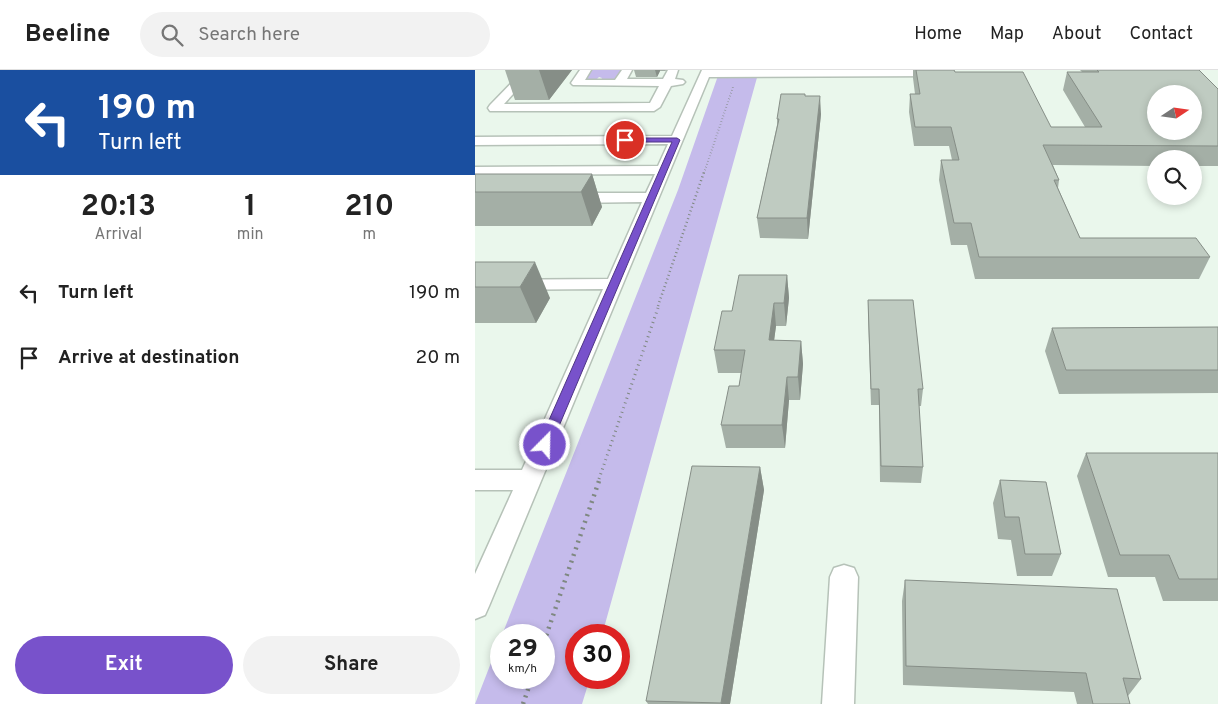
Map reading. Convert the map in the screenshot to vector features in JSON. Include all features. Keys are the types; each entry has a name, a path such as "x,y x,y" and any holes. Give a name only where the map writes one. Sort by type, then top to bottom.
{"street":[{"path":"530,70 493,108 654,107 673,71"},
{"path":"587,70 577,83 667,82 705,75 737,74 956,73"},
{"path":"619,83 627,70"},
{"path":"475,606 705,75"},
{"path":"476,141 677,140"},
{"path":"475,171 664,170"},
{"path":"551,198 652,197"},
{"path":"475,285 614,284"},
{"path":"475,480 529,480"},
{"path":"838,704 844,577"}],"path":[{"path":"550,624 737,74"},
{"path":"523,704 528,689"}],"shaded area":[{"path":"590,70 622,70 617,79 601,80 602,78 599,77 597,79 583,80"},
{"path":"720,70 758,74 605,624 565,624 565,689 587,689 582,704 475,704 490,665 490,689 555,689 555,624 506,624 678,190"}],"building":[{"path":"916,70 1023,72 1051,127 1102,127 1067,72 1099,72 1097,70 1199,70 1218,89 1218,146 1043,145 1059,180 1054,180 1080,238 1196,238 1210,257 979,257 971,223 954,223 941,160 959,160 951,127 915,127 910,94 920,94"},
{"path":"781,94 820,96 807,218 757,218 779,119 777,119"},
{"path":"475,174 592,174 581,192 475,192"},
{"path":"475,262 535,262 520,287 475,287"},
{"path":"739,275 787,275 784,303 774,303 769,340 801,341 798,377 787,377 782,425 721,425 729,386 739,386 745,350 714,350 722,311 732,311"},
{"path":"868,300 913,300 923,389 918,389 923,467 881,466 879,389 871,389"},
{"path":"1218,327 1218,370 1066,370 1052,328"},
{"path":"1086,453 1218,453 1218,579 1179,579 1169,555 1120,555"},
{"path":"692,466 760,467 721,703 646,701"},
{"path":"1000,480 1046,482 1061,554 1025,554 1019,517 1005,517"},
{"path":"905,580 1117,589 1141,679 1123,678 1130,704 1093,704 1086,673 906,666"}],"route":[{"path":"545,445 677,140 625,140"}]}
